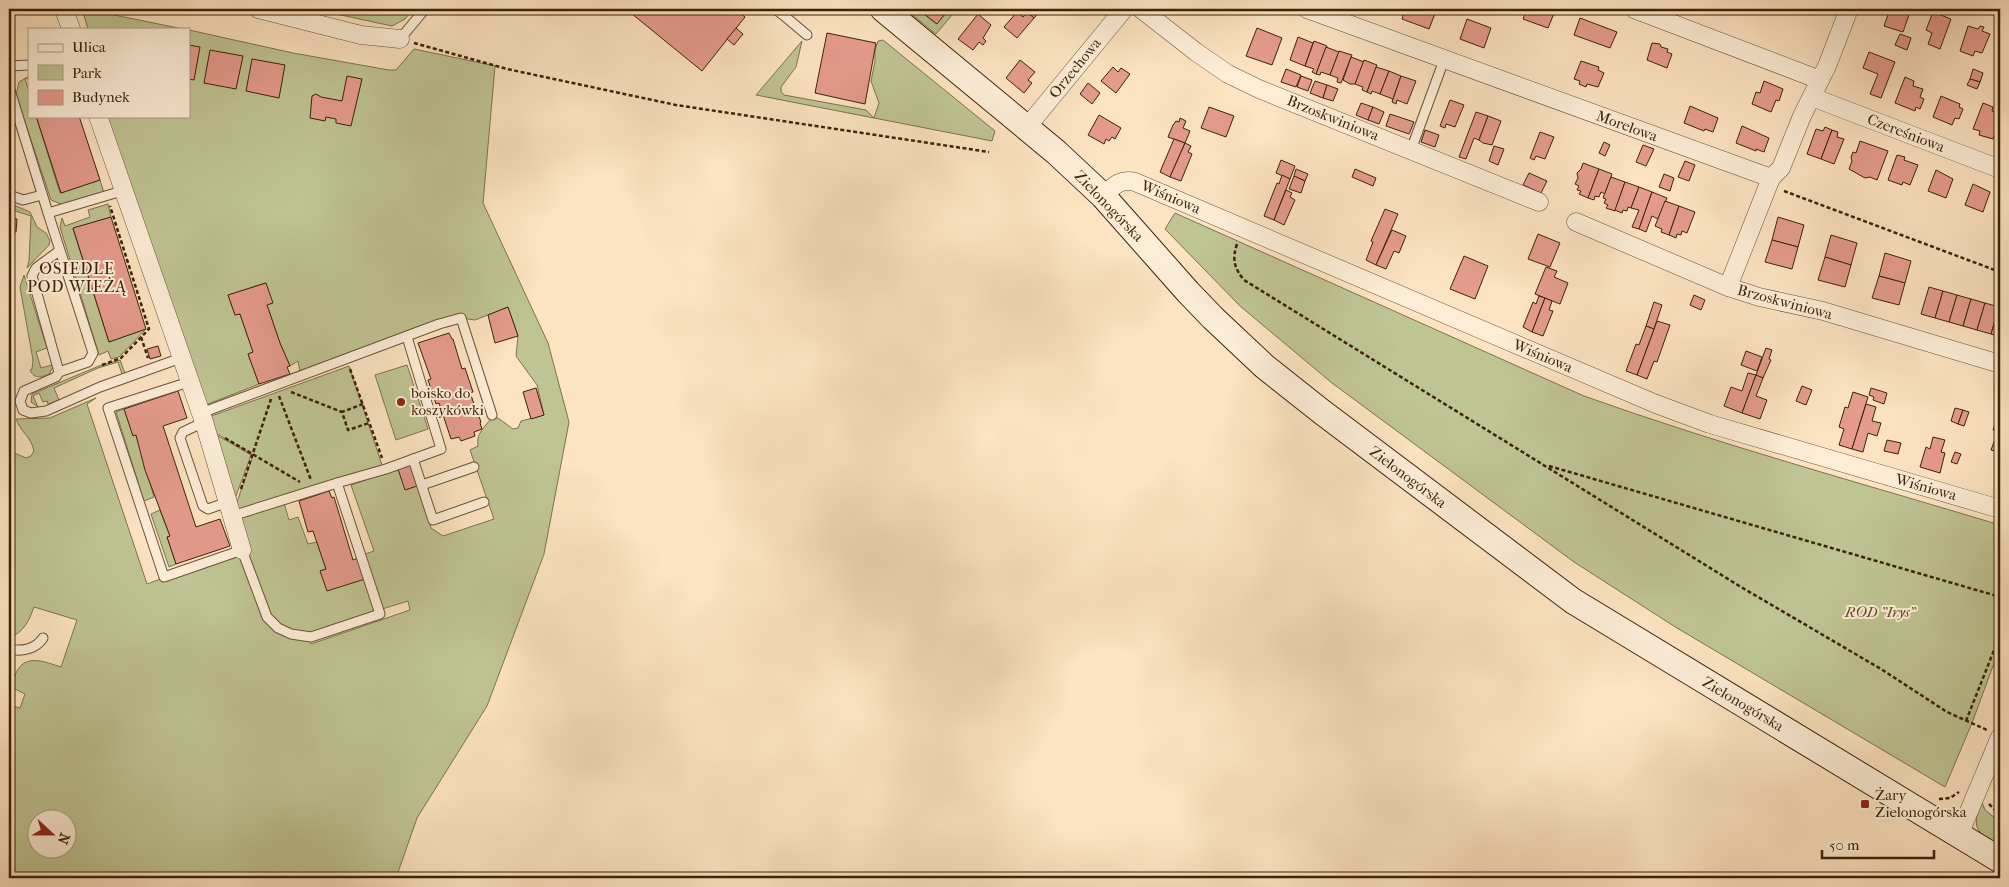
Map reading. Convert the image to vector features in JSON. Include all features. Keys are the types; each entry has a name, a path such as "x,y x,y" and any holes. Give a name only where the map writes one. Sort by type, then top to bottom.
{"street":[{"path":"64,9 71,28"},
{"path":"261,9 361,34 400,39"},
{"name":"Zielonogórska","path":"882,9 1027,126 1103,196 1188,292 1264,366 1565,595 2000,860"},
{"name":"Orzechowa","path":"1027,126 1124,9"},
{"name":"Brzoskwiniowa","path":"1141,9 1196,52 1228,74 1259,89 1538,202"},
{"name":"Morelowa","path":"1307,9 1770,181"},
{"path":"1634,9 1820,80"},
{"path":"1728,287 1770,181 1781,168 1827,66 1849,9"},
{"name":"Czereśniowa","path":"1812,97 2000,169"},
{"path":"98,118 114,193 181,358 203,421 242,550"},
{"name":"Wiśniowa","path":"1103,196 1118,183 1126,180 1135,182 1656,404 1710,424 2000,509"},
{"name":"Brzoskwiniowa","path":"1576,222 1728,287 1759,297 1823,311 2000,364"},
{"path":"1958,835 2000,737"}],"lane":[{"path":"400,39 425,9"},
{"path":"781,11 807,35"},
{"path":"1410,150 1444,60"},
{"path":"9,66 28,66"},
{"path":"9,87 92,353 88,362 59,372 51,380 24,391 20,401 21,408 25,412 46,411 100,387 181,358"},
{"path":"48,213 114,193"},
{"path":"9,195 23,200 42,195"},
{"path":"59,251 36,268 32,276 59,372"},
{"path":"407,337 441,449 386,469 337,483 230,509 208,509 203,506 180,438 183,432 276,386 439,324 461,318 492,415"},
{"path":"189,382 108,408 164,577 242,550 267,617 278,628 291,634 311,637 380,614 337,483"},
{"path":"413,459 433,520 484,502"},
{"path":"422,485 474,467"},
{"path":"9,650 20,651 30,648 37,645 43,638"}],"path":[{"path":"1984,9 2000,15"},
{"path":"400,39 507,69 676,105 989,152"},
{"path":"1770,181 2000,272"},
{"path":"102,365 121,358 149,329 114,193"},
{"path":"1238,241 1233,260 1237,272 1244,280 1741,587 1881,669 1947,712 1972,723"},
{"path":"141,337 149,361"},
{"path":"121,358 123,364"},
{"path":"346,358 386,469"},
{"path":"230,509 254,455 276,386 342,412 363,404"},
{"path":"284,409 312,483"},
{"path":"342,412 348,430 370,423"},
{"path":"203,421 254,455 302,483"},
{"path":"1546,465 1978,590 1997,596 2000,599"},
{"path":"9,561 14,563"},
{"path":"9,565 14,563"},
{"path":"9,580 14,563"},
{"path":"1966,721 2000,635"},
{"path":"1936,797 1950,798 1964,788"},
{"path":"1987,798 1989,805 2000,815"}],"green space":[{"path":"82,9 178,28 88,28"},
{"path":"313,9 413,9 405,19 392,26"},
{"path":"905,9 918,9 936,24 949,9 957,9 936,34"},
{"path":"190,30 293,53 389,70 396,70 414,49 495,66 483,203 548,343 569,422 544,554 487,706 417,818 396,878 9,878 9,705 20,708 25,694 15,689 16,673 20,667 30,661 42,661 61,667 77,620 34,607 25,626 19,633 9,638 9,452 26,458 31,456 34,451 31,442 20,428 16,419 50,418 96,398 87,404 147,584 239,550 264,619 309,640 311,644 410,610 408,601 382,609 362,555 374,551 351,485 398,469 417,486 421,493 431,528 443,536 494,519 470,450 478,446 479,434 491,419 498,418 513,429 518,428 521,421 544,415 537,385 516,356 518,336 508,307 475,320 461,318 300,371 298,361 290,366 280,343 267,305 265,283 228,295 235,315 240,314 253,352 248,354 259,384 203,406 107,118 190,118"},
{"path":"883,40 995,131 992,141 874,118 879,103 871,81 878,41"},
{"path":"802,41 796,67 781,87 784,95 866,110 874,118 756,95"},
{"path":"28,77 25,79 28,89 28,118 37,118 60,193 100,180 104,193 63,205 51,200 16,95 19,82"},
{"path":"9,203 30,212 37,227 46,233 50,241 49,245 27,268 31,216 9,209"},
{"path":"108,204 111,217 73,229 109,342 146,329 119,357 111,359 108,351 99,355 60,227 62,218 65,226 90,217 88,210"},
{"name":"ROD \"Irys\"","path":"1175,213 1584,396 1739,447 2000,525 2000,647 1972,723 1945,787 1677,628 1574,562 1332,383 1240,306 1165,229"},
{"path":"24,275 47,348 36,352 41,368 52,365 53,367 49,374 41,377 34,375 30,370 32,369 33,360 20,287"},
{"path":"120,360 125,373 122,374 118,362 98,368 54,388 59,400 48,404 47,401 43,402 39,393 33,396 38,407 31,402 32,394 99,366"},
{"name":"boisko do koszykówki","path":"407,365 428,429 396,440 375,375"},
{"path":"349,366 382,465 236,511 235,508 253,455 209,429 206,418"},
{"path":"124,409 133,435 136,435 154,497 144,501 116,412"},
{"path":"208,430 251,455 232,507"},
{"path":"284,503 289,520 298,517 308,544 317,542 326,569 320,571 365,579 377,613 315,633 291,631 280,626 273,619 269,614 235,518"},
{"path":"160,510 170,536 167,537 176,564 169,567 151,514"},
{"path":"1981,800 1985,810 2000,822 2000,846 1985,837 1978,829 1976,824"}],"building":[{"path":"626,9 735,9 745,17 702,71"},
{"path":"918,9 949,9 937,24"},
{"path":"1029,9 1043,9 1034,18 1027,12"},
{"path":"1405,9 1431,9 1436,11 1429,29 1402,19"},
{"path":"1527,9 1549,9 1555,11 1548,28 1523,19"},
{"path":"1890,9 1911,9 1903,32 1884,26"},
{"path":"1017,12 1023,17 1027,12 1034,18 1017,38 1004,27"},
{"path":"1933,12 1951,19 1940,49 1928,44 1932,33 1926,30"},
{"path":"978,14 991,25 983,38 986,41 983,45 979,42 973,50 958,39"},
{"path":"1580,18 1617,32 1610,48 1574,35"},
{"path":"1467,19 1491,28 1484,48 1460,39"},
{"path":"1968,26 1978,29 1980,26 1984,27 1982,31 1990,34 1982,53 1975,51 1973,56 1960,51"},
{"path":"736,28 743,34 734,45 727,39"},
{"path":"1257,28 1282,38 1272,65 1246,56"},
{"path":"827,33 876,43 865,104 815,93"},
{"path":"1900,34 1911,38 1907,50 1895,45"},
{"path":"1298,37 1313,43 1305,66 1290,60"},
{"path":"1314,41 1327,46 1316,74 1312,72 1314,69 1305,66"},
{"path":"1652,43 1660,44 1661,47 1668,49 1667,52 1672,54 1667,68 1647,60"},
{"path":"190,45 200,47 194,80 190,79"},
{"path":"1326,47 1339,52 1330,75 1321,72 1320,75 1316,74"},
{"path":"210,50 243,56 236,89 204,83"},
{"path":"1339,51 1352,55 1341,83 1337,82 1338,78 1330,75"},
{"path":"1869,52 1895,62 1881,98 1870,94 1878,74 1863,68"},
{"path":"1351,57 1364,62 1355,84 1350,84 1343,80"},
{"path":"252,59 285,65 279,98 246,91"},
{"path":"1020,60 1035,72 1028,80 1032,83 1024,93 1006,78"},
{"path":"1364,60 1377,65 1367,92 1362,90 1363,87 1355,84"},
{"path":"1581,61 1599,67 1598,70 1604,73 1598,87 1587,84 1586,87 1579,84 1580,81 1574,79"},
{"path":"1113,67 1118,72 1121,68 1130,74 1116,93 1101,81"},
{"path":"1376,67 1389,71 1380,94 1372,91 1371,94 1367,92"},
{"path":"1286,69 1301,75 1296,87 1281,82"},
{"path":"1973,69 1983,73 1980,82 1970,79"},
{"path":"1389,71 1401,76 1393,99 1380,94"},
{"path":"347,76 362,79 351,126 336,123 336,119 326,117 325,121 310,118 312,96 316,94 321,97 342,101"},
{"path":"1301,76 1312,80 1308,91 1297,87"},
{"path":"1401,76 1416,81 1407,104 1397,100 1396,104 1392,102"},
{"path":"1905,77 1914,81 1913,86 1923,89 1920,97 1924,99 1920,109 1916,107 1915,111 1895,103"},
{"path":"1970,79 1980,82 1977,89 1967,85"},
{"path":"1315,81 1327,85 1323,98 1310,93"},
{"path":"1764,81 1783,89 1779,101 1776,100 1771,112 1752,104 1756,92 1760,93"},
{"path":"1088,83 1100,93 1092,104 1080,94"},
{"path":"1327,85 1338,89 1333,101 1323,98"},
{"path":"1941,96 1960,104 1959,107 1963,109 1959,119 1955,118 1952,125 1933,117"},
{"path":"1450,100 1464,105 1455,127 1446,124 1445,128 1440,126"},
{"path":"1361,103 1373,107 1368,120 1356,115"},
{"path":"1983,103 1993,107 1992,111 2000,114 2000,120 1993,139 1979,135 1980,131 1973,129"},
{"path":"1690,106 1718,118 1713,132 1705,129 1704,131 1684,123"},
{"path":"1209,107 1234,116 1226,137 1201,128"},
{"path":"1373,107 1384,112 1379,124 1368,120"},
{"path":"1476,112 1488,116 1479,140 1474,138 1466,159 1459,157"},
{"path":"1390,114 1414,122 1409,134 1386,126"},
{"path":"1099,115 1121,128 1115,139 1112,137 1109,141 1106,139 1104,144 1088,135"},
{"path":"1488,116 1501,121 1492,145 1479,140"},
{"path":"37,118 80,118 100,180 61,193"},
{"path":"1180,118 1186,121 1183,128 1190,131 1185,143 1168,137 1173,125 1176,121 1179,122"},
{"path":"1742,126 1769,138 1764,152 1736,143"},
{"path":"1825,127 1832,130 1821,159 1807,154 1816,129 1823,131"},
{"path":"1425,130 1439,135 1435,147 1421,142"},
{"path":"1832,130 1838,132 1837,137 1844,139 1834,164 1821,159"},
{"path":"1540,132 1554,137 1545,159 1536,156 1534,160 1530,158"},
{"path":"1174,139 1185,143 1170,177 1160,172"},
{"path":"1860,141 1888,151 1877,180 1870,177 1865,178 1849,169 1852,161 1851,157 1853,152 1856,153"},
{"path":"1604,142 1610,145 1605,156 1599,153"},
{"path":"1185,143 1191,146 1188,152 1192,154 1181,181 1170,177"},
{"path":"1643,145 1654,149 1646,166 1636,162"},
{"path":"1494,146 1504,149 1498,165 1489,161"},
{"path":"1897,155 1905,157 1904,160 1918,165 1910,185 1903,182 1902,185 1888,180"},
{"path":"1281,160 1295,166 1290,179 1276,173"},
{"path":"1685,161 1695,165 1689,181 1678,177"},
{"path":"1583,163 1599,169 1588,198 1579,194 1581,191 1577,190 1579,186 1575,184 1578,178 1577,173"},
{"path":"1296,169 1308,174 1305,181 1294,176"},
{"path":"1355,169 1376,178 1373,186 1352,177"},
{"path":"1599,169 1612,174 1605,194 1601,192 1599,197 1595,196 1594,200 1588,198"},
{"path":"1936,170 1953,179 1946,198 1928,191"},
{"path":"1529,173 1547,181 1541,193 1523,185"},
{"path":"1664,174 1674,178 1670,191 1659,187"},
{"path":"1282,175 1290,179 1274,220 1264,216"},
{"path":"1294,176 1305,181 1301,193 1289,189"},
{"path":"1611,177 1625,182 1615,211 1606,208 1608,205 1604,203 1606,199 1603,198"},
{"path":"1625,182 1639,187 1631,208 1628,207 1627,211 1623,210 1622,213 1615,210"},
{"path":"1973,184 1990,192 1983,212 1965,205"},
{"path":"1639,187 1652,192 1639,229 1632,227 1639,210 1631,208"},
{"path":"1286,190 1292,193 1290,197 1295,200 1284,225 1274,220"},
{"path":"1652,192 1667,198 1658,219 1652,216 1646,232 1639,229"},
{"path":"1665,201 1679,206 1669,235 1661,232 1662,229 1655,226"},
{"path":"1679,206 1695,212 1687,233 1682,231 1681,235 1677,234 1676,238 1669,235"},
{"path":"1385,209 1398,214 1376,265 1366,260 1373,242 1371,241"},
{"path":"111,217 146,329 109,342 73,228"},
{"path":"1778,217 1804,225 1798,247 1772,240"},
{"path":"9,219 17,219 16,232 9,232"},
{"path":"1392,230 1406,236 1399,253 1394,251 1386,269 1376,265"},
{"path":"1538,234 1560,243 1550,267 1528,259"},
{"path":"1831,235 1857,243 1851,265 1825,257"},
{"path":"1772,240 1798,247 1792,269 1765,262"},
{"path":"1885,253 1911,261 1905,283 1879,276"},
{"path":"1464,256 1488,266 1475,299 1450,289"},
{"path":"1825,257 1851,265 1845,287 1818,280"},
{"path":"1546,267 1557,271 1554,277 1568,283 1560,304 1535,294"},
{"path":"1879,276 1905,283 1899,305 1872,298"},
{"path":"266,283 273,303 267,305 290,366 287,367 290,374 259,384 248,354 253,352 240,314 235,315 228,295"},
{"path":"1929,287 1943,291 1935,318 1921,314"},
{"path":"1943,291 1957,295 1949,322 1935,318"},
{"path":"1694,295 1705,300 1701,310 1690,305"},
{"path":"1957,295 1971,299 1963,326 1949,322"},
{"path":"1539,296 1545,298 1532,332 1523,327 1533,302 1536,304"},
{"path":"1545,298 1552,301 1549,310 1553,311 1543,336 1532,332"},
{"path":"1971,299 1985,303 1977,330 1963,326"},
{"path":"1654,302 1662,305 1654,329 1646,326"},
{"path":"1985,303 1999,307 1991,334 1977,330"},
{"path":"508,307 518,336 495,343 488,315"},
{"path":"2000,307 2000,337 1991,334"},
{"path":"1657,321 1670,325 1657,362 1654,361 1647,379 1637,375"},
{"path":"1646,326 1654,329 1637,375 1626,371 1636,344 1639,345"},
{"path":"449,333 453,339 462,369 465,368 473,392 470,393 482,429 474,432 475,436 461,441 459,437 451,439 439,403 436,404 428,380 431,379 418,343"},
{"path":"158,346 161,356 150,359 147,349"},
{"path":"1766,348 1772,350 1769,359 1771,360 1763,378 1756,375"},
{"path":"1746,351 1762,357 1757,371 1741,365"},
{"path":"1748,373 1756,375 1742,413 1724,406 1731,387 1742,391"},
{"path":"1756,375 1763,378 1756,396 1767,400 1760,419 1742,413"},
{"path":"1802,386 1812,390 1806,405 1796,401"},
{"path":"536,388 544,415 531,419 523,392"},
{"path":"1871,388 1887,393 1884,404 1873,400 1874,397 1869,395"},
{"path":"178,391 187,418 163,426 196,527 220,519 230,546 176,564 167,537 170,536 145,470 136,435 133,436 124,409"},
{"path":"1853,392 1868,397 1852,449 1839,445 1844,429 1839,427 1845,407 1848,408"},
{"path":"1866,404 1876,407 1872,421 1881,423 1877,436 1868,433 1863,452 1852,449"},
{"path":"1955,408 1963,410 1958,424 1951,421"},
{"path":"1963,410 1969,412 1964,426 1958,424"},
{"path":"1996,421 2000,422 2000,453 1991,450 1998,431 1993,430"},
{"path":"1933,437 1945,440 1941,452 1945,453 1940,473 1920,467 1926,447 1930,449"},
{"path":"1887,440 1901,443 1898,454 1884,451"},
{"path":"1955,452 1961,454 1957,464 1951,462"},
{"path":"410,465 417,486 405,490 398,469"},
{"path":"329,491 332,498 334,497 353,560 358,558 365,579 327,591 320,571 326,569 313,531 308,532 299,501"}],"place":[{"name":"boisko do koszykówki","path":"401,402"},
{"name":"Żary Zielonogórska","path":"1865,804"}],"district":[{"name":"OSIEDLE POD WIEŻĄ","path":"77,277"}]}
